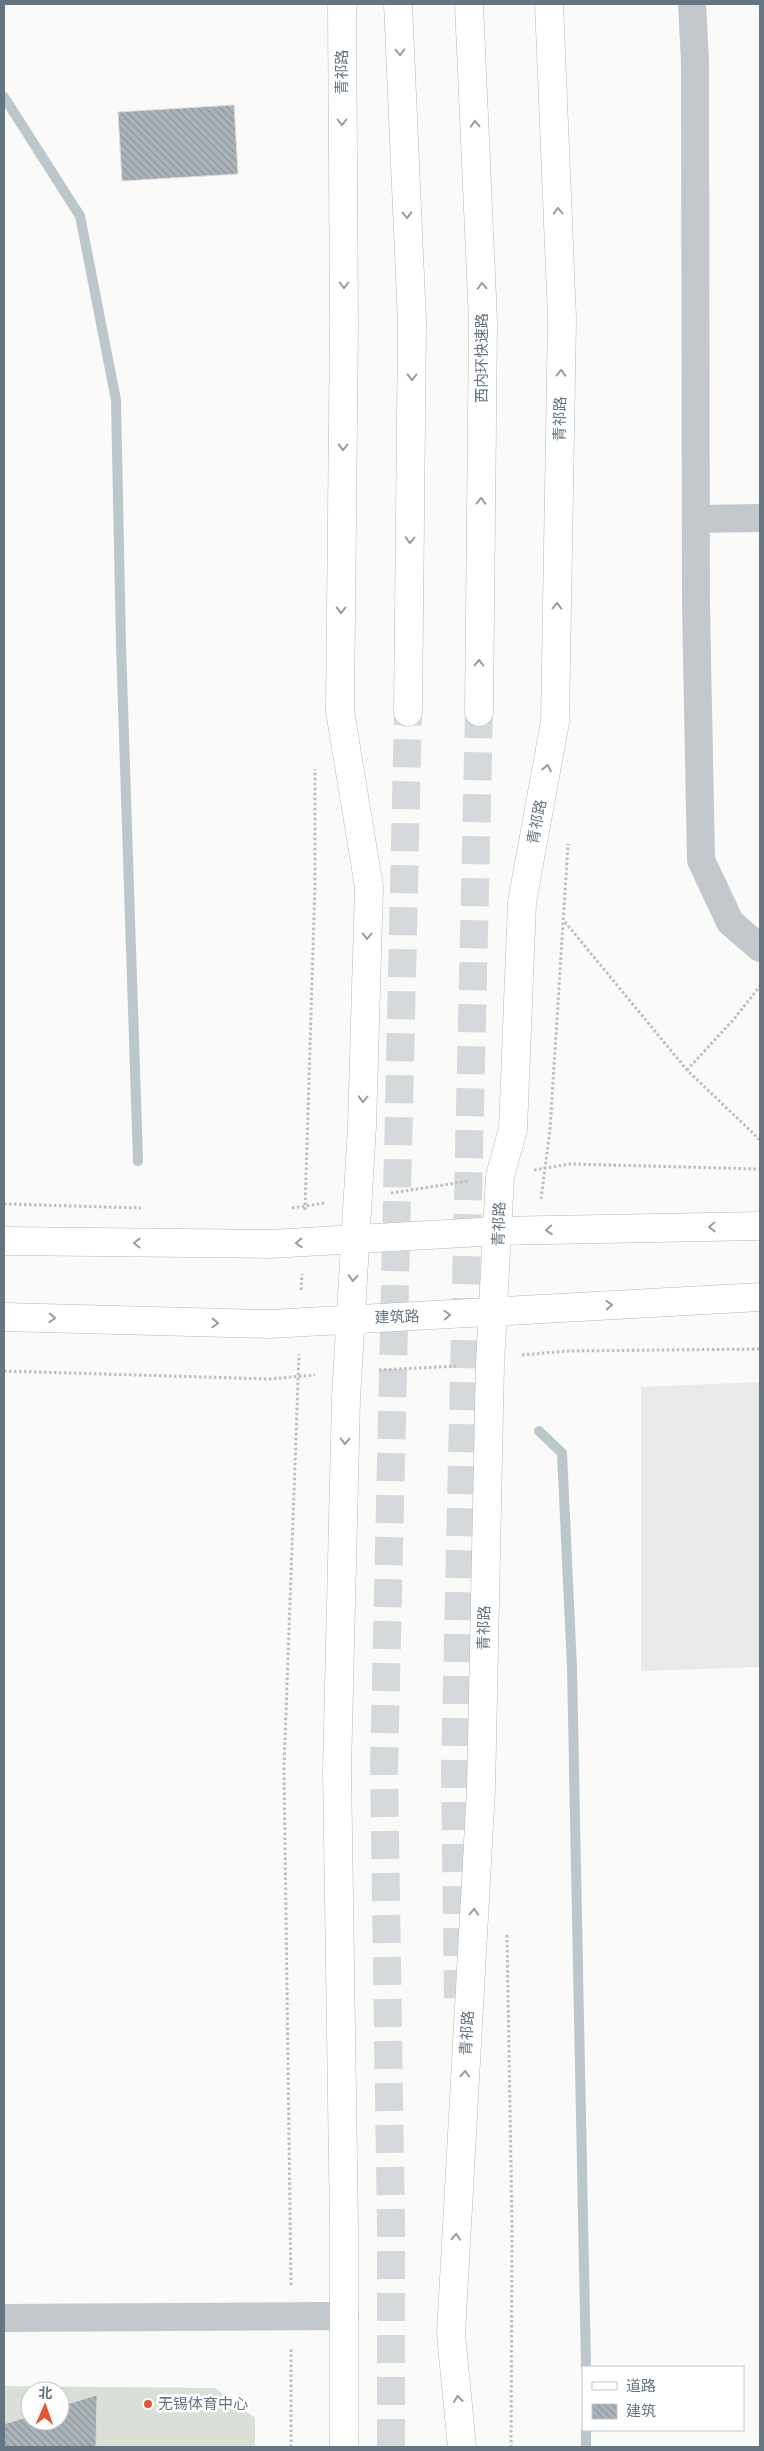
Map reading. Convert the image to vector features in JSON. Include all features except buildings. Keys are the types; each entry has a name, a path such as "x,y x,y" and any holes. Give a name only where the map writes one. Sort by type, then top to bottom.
{"main road":[{"name":"青祁路","path":"342,4 344,324 340,711 368,888 362,1126 346,1398 337,1769 344,2447"},
{"path":"398,4 412,322 408,712"},
{"name":"西内环快速路","path":"469,4 483,321 479,712"},
{"name":"青祁路","path":"462,2447 451,2334 481,1789 490,1364 499,1231 500,1176 513,1129 522,902 556,722 562,318 549,4"},
{"path":"4,1241 270,1244 499,1231 760,1226"},
{"name":"建筑路","path":"4,1317 270,1324 760,1297"}],"street":[{"path":"692,4 701,860 730,922 760,948"},
{"path":"696,519 760,518"},
{"path":"4,2318 344,2316"}],"path":[{"path":"564,921 687,1070 760,1140"},
{"path":"687,1070 734,1019 760,986"}],"shaded area":[{"path":"760,1382 760,1667 641,1671 641,1387"},
{"name":"无锡体育中心","path":"4,2386 20,2386 20,2431 70,2431 70,2387 215,2388 255,2418 255,2447 4,2447"}],"waterway":[{"path":"4,97 80,216 116,400 121,645 138,1161"},
{"path":"539,1431 562,1453 572,1668 586,2366"},
{"path":"586,2431 586,2447"}],"tunnel":[{"path":"391,2447 391,2227 384,1769 408,712"},
{"path":"458,1998 455,1770 479,712"}],"place":[{"name":"无锡体育中心","path":"148,2404"}]}
